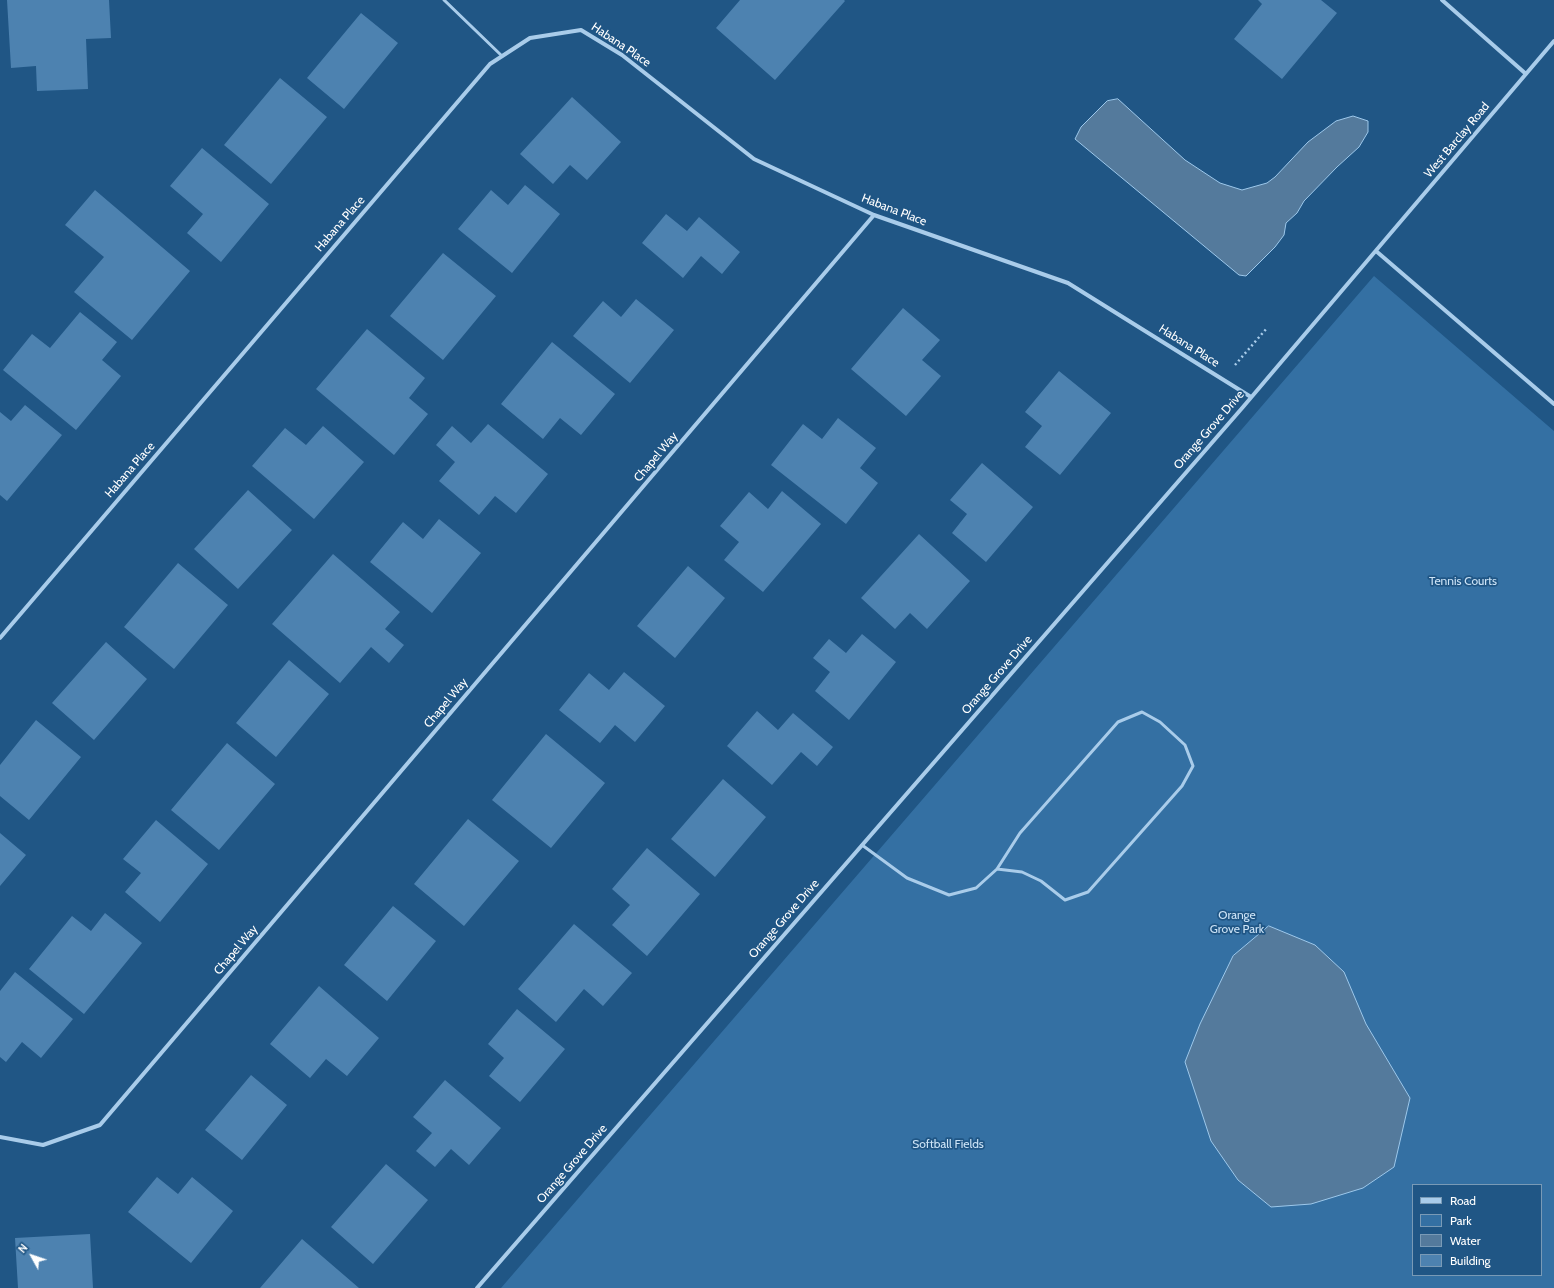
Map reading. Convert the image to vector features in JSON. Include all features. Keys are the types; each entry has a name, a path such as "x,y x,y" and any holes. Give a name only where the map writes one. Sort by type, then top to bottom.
{"street":[{"path":"1442,0 1526,74"},
{"name":"Habana Place","path":"0,638 490,64 530,38 581,30 622,55 754,159 874,215 1068,283 1251,397"},
{"name":"West Barclay Road","path":"1376,251 1554,41"},
{"name":"Chapel Way","path":"0,1137 43,1145 100,1125 874,215"},
{"path":"1376,251 1554,404"},
{"name":"Orange Grove Drive","path":"478,1288 1376,251"}],"lane":[{"path":"444,0 502,56"},
{"path":"862,845 907,878 949,896 976,888 997,869 1020,833 1118,722 1142,712 1160,722 1185,745 1193,766 1182,786 1088,892 1065,900 1041,881 1022,872 997,869"}],"path":[{"path":"1222,379 1267,328"}],"green space":[{"name":"Orange Grove Park","path":"1374,276 1554,431 1554,1288 501,1288"}],"water":[{"path":"1118,99 1185,160 1220,183 1242,190 1267,183 1275,177 1308,142 1336,121 1353,116 1368,121 1368,132 1359,147 1304,201 1297,213 1286,223 1284,235 1275,247 1246,276 1239,275 1075,139 1081,127 1107,101"},
{"path":"1269,926 1315,945 1344,972 1366,1024 1410,1098 1394,1167 1363,1188 1311,1204 1271,1207 1238,1180 1211,1141 1185,1062 1200,1024 1233,956"}],"building":[{"path":"7,0 109,0 111,38 86,39 88,89 37,91 36,66 11,68"},
{"path":"740,0 845,1 775,80 716,28"},
{"path":"1258,0 1321,0 1337,13 1282,79 1234,39 1262,4"},
{"path":"361,13 398,43 344,109 307,78"},
{"path":"280,78 327,117 271,184 224,145"},
{"path":"572,97 621,142 587,180 570,165 553,184 520,154"},
{"path":"202,148 269,204 221,262 187,233 203,214 170,186"},
{"path":"525,185 560,214 512,273 458,229 491,190 508,205"},
{"path":"95,190 190,271 132,340 74,292 104,257 65,225"},
{"path":"666,214 687,231 699,217 740,252 722,274 701,256 683,278 642,243"},
{"path":"443,253 496,296 443,360 390,316"},
{"path":"636,299 674,330 630,383 573,336 603,301 621,317"},
{"path":"903,308 940,340 922,360 941,376 906,416 851,369"},
{"path":"80,312 117,342 102,360 121,376 76,430 3,370 32,334 50,348"},
{"path":"367,329 425,378 409,398 428,414 394,455 316,389"},
{"path":"552,342 615,394 581,435 560,418 543,439 501,404"},
{"path":"1059,371 1111,413 1060,475 1025,447 1042,426 1025,412"},
{"path":"25,405 62,435 7,501 0,495 0,412 11,421"},
{"path":"838,418 876,448 860,468 878,483 846,524 771,465 803,424 822,439"},
{"path":"488,424 548,474 516,513 495,496 479,515 439,481 455,462 436,445 452,426 471,443"},
{"path":"323,426 364,462 314,519 252,466 285,428 306,445"},
{"path":"982,463 1033,507 986,562 952,533 967,514 950,500"},
{"path":"248,490 292,530 238,589 194,549"},
{"path":"782,491 821,524 763,592 724,560 739,542 720,526 749,492 768,509"},
{"path":"439,519 481,553 432,613 370,562 403,522 423,539"},
{"path":"919,534 970,581 927,629 910,613 895,629 861,598"},
{"path":"333,554 400,612 385,629 404,645 389,663 371,647 340,683 272,624"},
{"path":"178,563 228,605 174,669 124,627"},
{"path":"688,566 725,598 675,658 637,626"},
{"path":"862,634 896,662 849,720 815,691 830,672 813,658 829,639 846,653"},
{"path":"106,642 147,679 94,740 52,703"},
{"path":"289,660 329,694 276,757 236,723"},
{"path":"624,672 665,706 635,742 615,725 600,743 559,710 589,673 609,690"},
{"path":"757,711 778,730 793,713 833,747 817,766 801,752 772,785 727,746"},
{"path":"36,720 81,757 29,820 0,796 0,765"},
{"path":"546,734 605,783 551,848 492,800"},
{"path":"227,743 275,784 219,850 171,810"},
{"path":"723,779 766,817 715,877 671,839"},
{"path":"468,819 519,861 464,926 414,884"},
{"path":"156,820 208,864 160,922 125,892 141,873 123,859"},
{"path":"0,833 26,855 0,886"},
{"path":"647,848 700,894 647,956 612,925 630,905 612,889"},
{"path":"393,906 436,941 387,1001 344,965"},
{"path":"105,913 142,943 84,1014 29,969 72,916 91,931"},
{"path":"574,924 632,973 603,1006 584,989 556,1022 518,989"},
{"path":"15,972 73,1019 41,1058 22,1042 6,1062 0,1057 0,991"},
{"path":"319,986 379,1038 347,1076 326,1059 310,1078 270,1044"},
{"path":"517,1009 565,1049 520,1102 489,1076 504,1058 488,1044"},
{"path":"251,1075 287,1105 242,1160 205,1130"},
{"path":"445,1080 501,1128 469,1165 451,1149 435,1167 416,1151 432,1133 413,1117"},
{"path":"386,1164 428,1200 373,1264 331,1227"},
{"path":"157,1177 178,1194 192,1177 233,1211 191,1263 128,1212"},
{"path":"90,1234 93,1288 18,1288 15,1238"},
{"path":"302,1239 359,1288 260,1288"}],"park label":[{"name":"Tennis Courts","path":"1463,581"},
{"name":"Softball Fields","path":"948,1144"}]}
